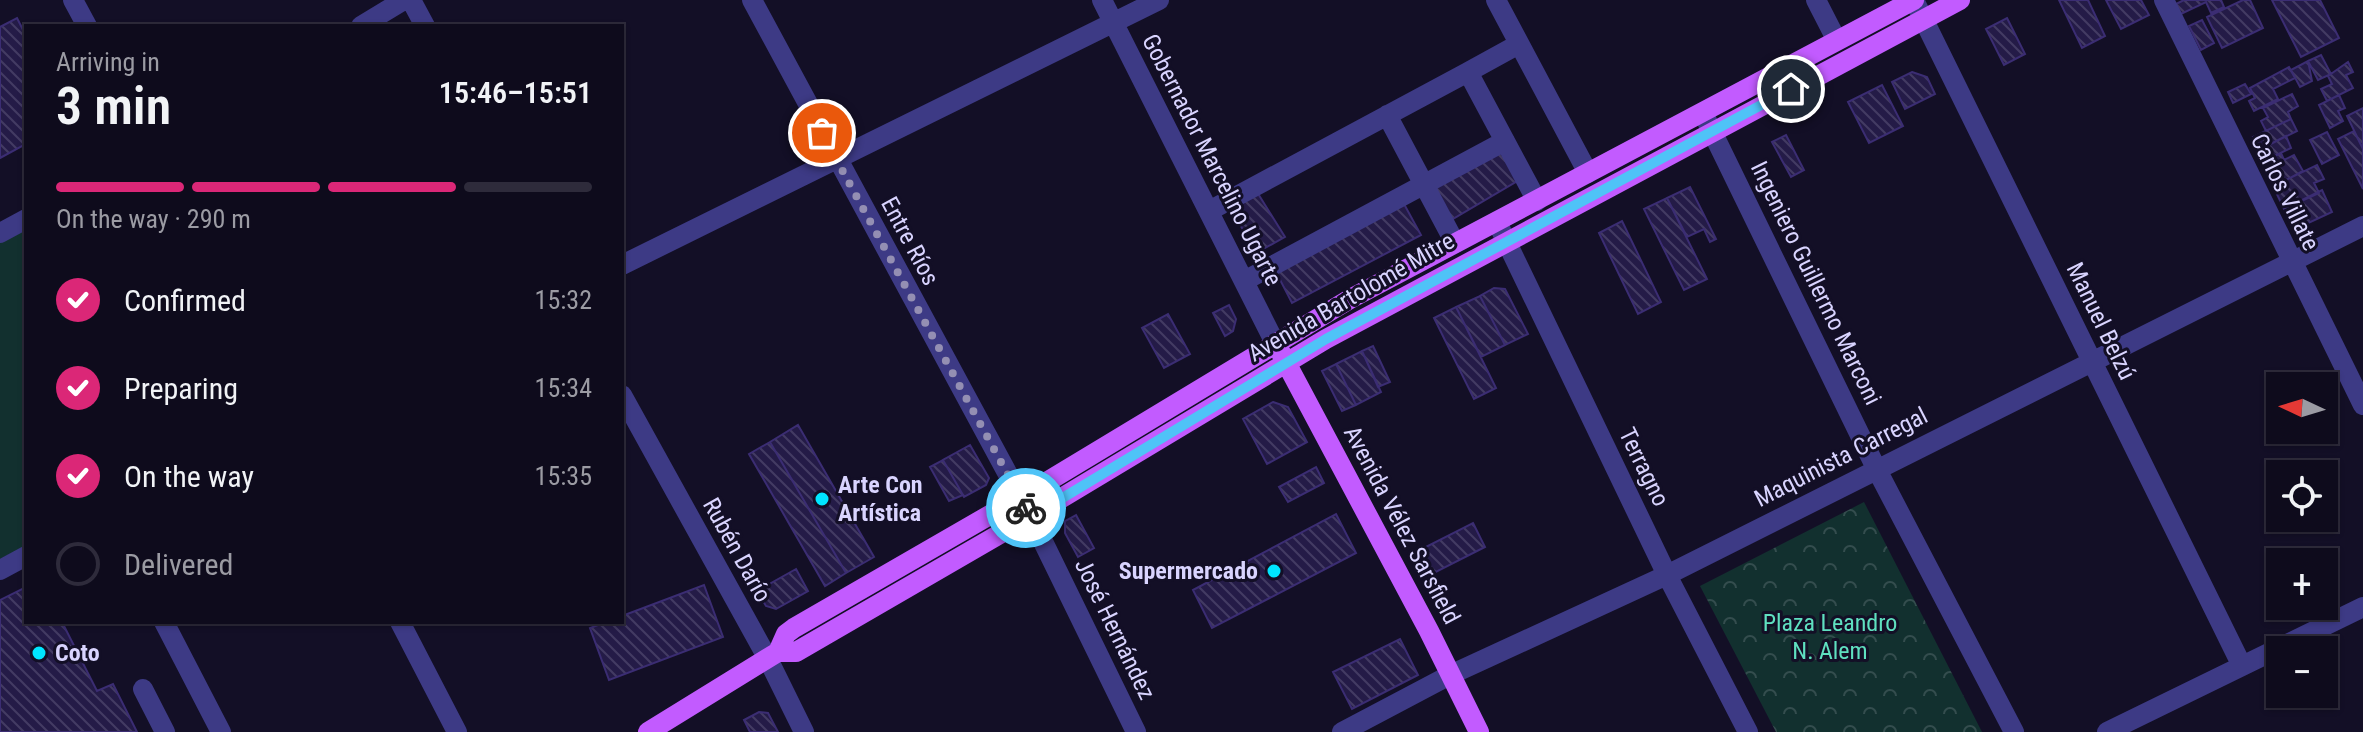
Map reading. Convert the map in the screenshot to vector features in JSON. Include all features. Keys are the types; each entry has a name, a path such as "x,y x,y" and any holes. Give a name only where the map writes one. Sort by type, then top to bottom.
{"main road":[{"name":"Avenida Bartolomé Mitre","path":"1025,507 1275,343 1455,243 1502,231 1537,201 1588,173 1708,122 1836,39 1914,0"},
{"name":"Avenida Bartolomé Mitre","path":"648,732 773,656 786,634 794,628 1025,507 1286,363 1502,231 1708,122 1960,0"},
{"name":"Avenida Vélez Sarsfield","path":"1275,343 1479,732"}],"street":[{"path":"73,0 86,24"},
{"path":"364,24 404,0"},
{"path":"411,0 424,24"},
{"name":"Entre Ríos","path":"752,0 1025,507"},
{"name":"Gobernador Marcelino Ugarte","path":"1102,0 1275,343"},
{"path":"624,264 1159,0"},
{"path":"1496,0 1588,173"},
{"path":"1816,0 1836,39"},
{"name":"Manuel Belzú","path":"1914,0 2242,666"},
{"name":"Carlos Villate","path":"2164,0 2290,262 2363,405"},
{"path":"1209,211 1519,44"},
{"path":"1468,72 1537,201"},
{"path":"1387,115 1455,243"},
{"name":"Ingeniero Guillermo Marconi","path":"1708,122 1876,468 2014,732"},
{"path":"1244,281 1505,141"},
{"path":"0,233 24,220"},
{"name":"Maquinista Carregal","path":"1342,732 1450,675 1667,575 2363,226"},
{"name":"Terragno","path":"1502,231 1667,575 1748,732"},
{"name":"Rubén Darío","path":"624,398 773,656 804,732"},
{"name":"José Hernández","path":"1025,507 1136,732"},
{"path":"0,570 24,557"},
{"path":"2107,732 2363,607"},
{"path":"165,624 221,732"},
{"path":"401,624 457,732"},
{"path":"143,689 165,732"}],"green space":[{"path":"24,228 24,547 0,559 0,238"},
{"name":"Plaza Leandro N. Alem","path":"1864,502 1982,732 1776,732 1700,586"}],"building":[{"path":"2059,0 2088,0 2105,36 2082,48"},
{"path":"2106,0 2141,0 2149,15 2121,29"},
{"path":"2184,0 2221,0 2224,7 2211,13 2206,2 2181,14 2176,4"},
{"path":"2243,0 2250,0 2263,28 2222,48 2207,17"},
{"path":"2272,0 2320,0 2339,38 2301,57"},
{"path":"17,18 24,32 24,145 0,158 0,27"},
{"path":"2007,18 2025,54 2004,65 1986,29"},
{"path":"2202,20 2214,43 2201,50 2189,26"},
{"path":"2321,55 2331,74 2318,80 2308,61"},
{"path":"2308,61 2312,81 2300,87 2291,70"},
{"path":"2348,62 2353,72 2346,75 2353,88 2327,101 2321,89 2332,84 2328,76"},
{"path":"2289,67 2295,78 2273,89 2278,99 2254,111 2249,101 2255,98 2250,88"},
{"path":"1912,72 1927,77 1935,94 1905,109 1892,82"},
{"path":"2245,84 2251,94 2233,103 2228,92"},
{"path":"1882,85 1903,126 1869,143 1848,102"},
{"path":"2292,94 2298,106 2288,112 2291,119 2266,131 2261,121 2268,117 2263,108"},
{"path":"2339,95 2345,108 2338,111 2343,121 2330,128 2319,105"},
{"path":"2363,108 2363,149 2347,116"},
{"path":"2291,119 2297,131 2259,150 2253,137"},
{"path":"2354,131 2363,149 2363,189 2338,139"},
{"path":"2327,132 2339,155 2322,164 2310,140"},
{"path":"1786,135 1804,170 1791,177 1772,142"},
{"path":"2286,136 2291,148 2264,161 2259,150"},
{"path":"1503,149 1519,180 1451,220 1433,187"},
{"path":"2281,153 2284,160 2294,155 2303,171 2277,185 2264,161"},
{"path":"2317,165 2324,179 2314,183 2319,193 2284,209 2273,186"},
{"path":"1690,187 1716,239 1710,242 1704,229 1687,237 1667,198"},
{"path":"2322,190 2332,212 2302,226 2292,205"},
{"path":"1257,192 1285,237 1256,253 1229,205"},
{"path":"1667,198 1707,279 1684,290 1644,209"},
{"path":"1404,204 1421,235 1292,303 1276,272"},
{"path":"1622,221 1661,302 1638,314 1599,233"},
{"path":"1494,288 1505,289 1528,334 1505,345 1480,296"},
{"path":"1480,296 1505,345 1481,357 1456,307"},
{"path":"1229,305 1236,319 1233,331 1225,336 1213,313"},
{"path":"1456,307 1496,388 1474,399 1434,318"},
{"path":"1168,314 1190,354 1164,368 1142,328"},
{"path":"1373,346 1390,382 1378,387 1362,351"},
{"path":"1362,351 1381,392 1356,405 1336,364"},
{"path":"1336,364 1356,405 1342,411 1322,371"},
{"path":"1273,402 1288,407 1307,442 1267,464 1243,419"},
{"name":"Arte Con Artística","path":"798,425 874,557 846,573 770,442"},
{"path":"770,442 846,573 825,586 749,454"},
{"path":"970,445 989,478 986,485 964,497 943,460"},
{"path":"943,460 963,495 949,501 930,467"},
{"path":"1316,467 1324,483 1288,502 1279,487"},
{"name":"Supermercado","path":"1336,514 1356,553 1212,628 1193,590"},
{"path":"1076,515 1094,548 1078,557 1065,533 1065,521"},
{"path":"1473,523 1485,547 1424,578 1412,554"},
{"path":"796,569 808,591 776,609 766,606 757,591"},
{"path":"704,585 723,637 609,680 590,628 601,624 624,624 624,615"},
{"name":"Coto","path":"24,588 24,624 63,624 97,691 113,684 137,732 0,732 0,600"},
{"path":"1400,639 1418,675 1352,709 1333,672"},
{"path":"759,712 768,713 778,732 750,732 744,720"}],"way so far":[{"path":"822,133 1026,508"}],"place":[{"name":"Arte Con Artística","path":"822,499"},
{"name":"Supermercado","path":"1274,571"},
{"name":"Coto","path":"39,653"}],"route":[{"path":"1026,508 1031,517 1326,339 1791,89"}]}
